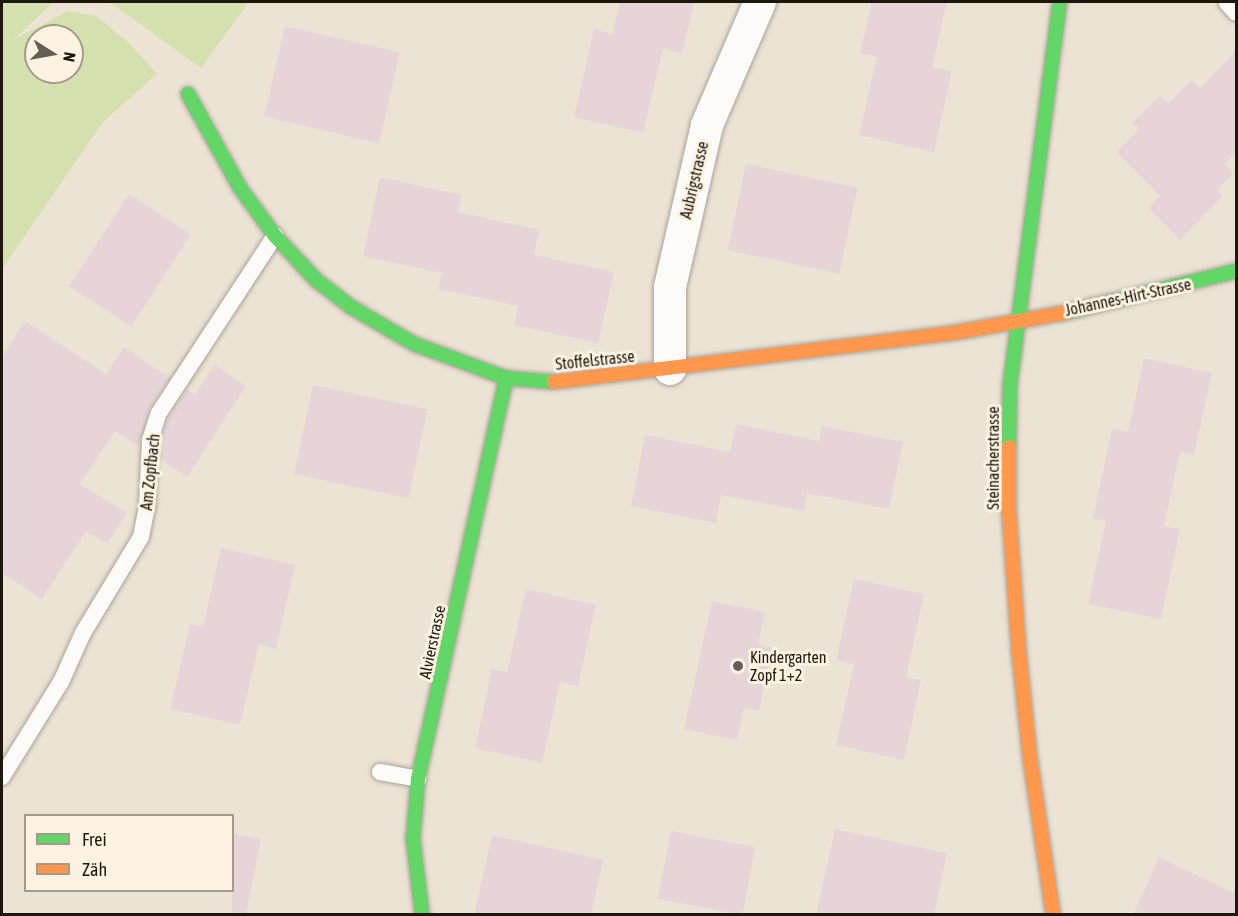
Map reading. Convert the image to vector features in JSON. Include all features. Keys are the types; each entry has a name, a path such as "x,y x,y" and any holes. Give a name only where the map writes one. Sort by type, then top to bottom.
{"street":[{"name":"Aubrigstrasse","path":"670,369 670,287 707,125 760,2"},
{"name":"Steinacherstrasse","path":"1053,915 1030,758 1012,553 1010,386 1060,2"},
{"name":"Stoffelstrasse","path":"188,94 240,188 275,236 316,280 388,331 440,356 506,378 558,382 953,333 1018,319"},
{"name":"Johannes-Hirt-Strasse","path":"1018,319 1100,306 1236,271"},
{"name":"Alvierstrasse","path":"422,915 413,839 418,780 506,378"}],"lane":[{"path":"1229,2 1227,3 1236,13"},
{"name":"Am Zopfbach","path":"2,777 61,682 83,633 141,537 147,507 150,441 159,413 275,236"},
{"path":"380,772 418,780"}],"green space":[{"path":"2,2 54,2 30,24 24,24 24,30 13,40 24,34 24,84 84,84 84,24 43,24 68,11 96,16 129,43 157,74 103,122 2,269"},
{"path":"109,2 249,2 201,68"}],"building":[{"path":"620,2 694,2 682,54 663,49 643,133 574,117 594,29 612,34"},
{"path":"872,2 947,2 932,67 952,71 934,152 859,135 877,57 860,53"},
{"path":"285,26 400,53 379,143 264,117"},
{"path":"1236,51 1236,153 1225,164 1234,173 1217,190 1223,196 1180,240 1148,208 1160,196 1116,152 1139,129 1132,123 1160,95 1168,103 1192,80 1200,88"},
{"path":"746,164 858,188 839,274 728,250"},
{"path":"380,177 462,195 458,212 539,230 534,255 614,272 598,343 514,325 518,306 438,289 442,273 363,256"},
{"path":"129,194 191,234 131,327 69,286"},
{"path":"25,321 106,374 124,347 170,378 149,409 139,446 115,431 80,484 127,513 107,544 86,531 42,599 2,573 2,357"},
{"path":"1144,358 1212,373 1194,455 1180,452 1164,526 1180,529 1161,619 1088,604 1106,521 1093,518 1112,429 1128,432"},
{"path":"214,365 246,386 187,477 160,459 160,442 169,418 187,389 195,395"},
{"path":"313,385 427,409 409,498 294,474"},
{"path":"736,424 819,441 822,426 903,442 889,509 807,493 804,511 721,495 716,523 631,506 645,435 730,452"},
{"path":"221,548 295,565 276,649 259,644 240,725 170,709 190,624 203,627"},
{"path":"854,579 924,594 906,677 921,680 904,760 836,745 854,664 836,660"},
{"path":"526,589 596,605 578,686 560,682 542,763 475,748 492,669 507,672"},
{"name":"Kindergarten Zopf 1+2","path":"712,601 765,612 758,644 772,648 759,711 744,708 737,740 684,729"},
{"path":"835,829 947,853 934,915 816,915"},
{"path":"671,831 755,847 742,914 658,899"},
{"path":"234,833 261,839 246,915 232,915"},
{"path":"492,835 603,860 591,915 474,915"},
{"path":"1159,857 1236,894 1236,915 1133,915"}],"traffic: fast":[{"path":"1009,447 1010,385 1060,2"},
{"path":"188,94 240,188 275,236 316,280 351,307 414,344 506,378 554,382"},
{"path":"1068,312 1236,271"},
{"path":"422,914 413,839 418,779 506,378"}],"traffic: slow":[{"path":"554,382 953,333 1068,312"},
{"path":"1009,447 1009,511 1019,653 1030,758 1053,914"}],"place":[{"name":"Kindergarten Zopf 1+2","path":"738,666"}]}
